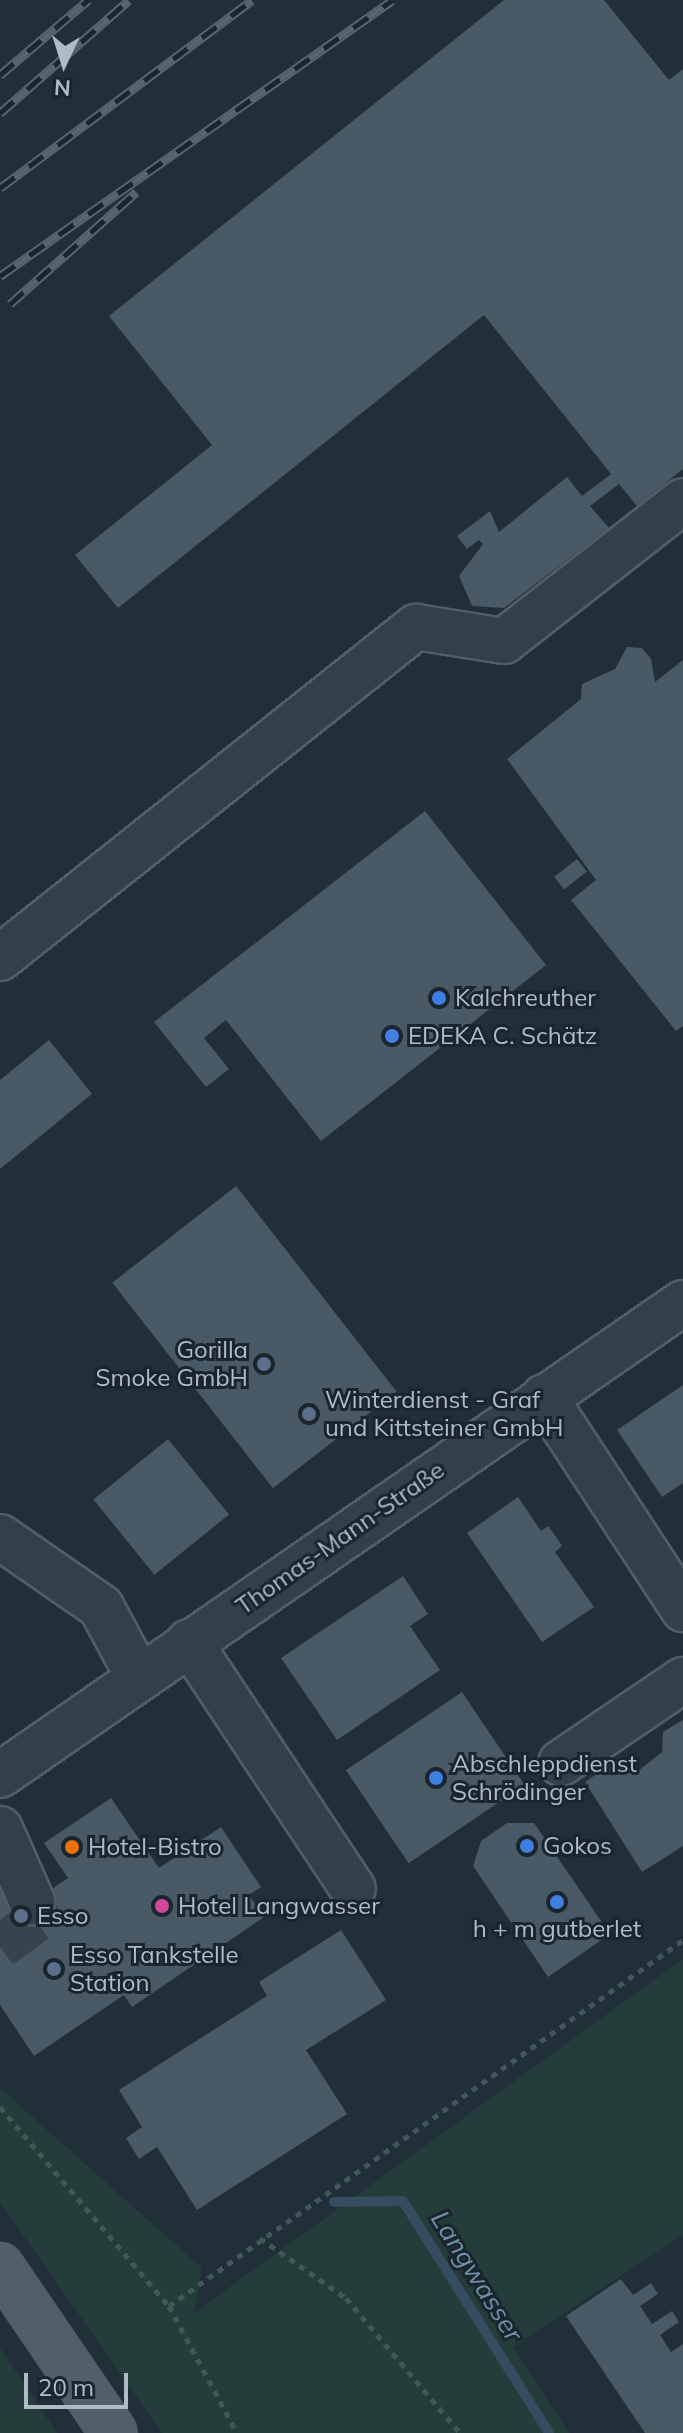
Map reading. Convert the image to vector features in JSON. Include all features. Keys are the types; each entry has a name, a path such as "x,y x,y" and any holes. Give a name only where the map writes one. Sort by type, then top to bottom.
{"main road":[{"path":"0,2266 114,2433"}],"street":[{"path":"0,958 416,627 504,641 683,501"},
{"name":"Thomas-Mann-Straße","path":"0,1775 683,1303"},
{"path":"544,1397 683,1609"},
{"path":"0,1537 101,1607 139,1678"},
{"path":"189,1642 353,1889"},
{"path":"561,1763 683,1680"},
{"path":"0,1829 32,1902"}],"path":[{"path":"169,2306 260,2238 683,1940"},
{"path":"0,2107 169,2306 237,2433"},
{"path":"260,2238 346,2298 460,2433"}],"green space":[{"path":"683,1959 683,2235 513,2347 569,2433 162,2433 0,2202 0,2088 202,2268 194,2313"},
{"path":"0,2348 7,2358 57,2433 0,2433"}],"building":[{"path":"504,0 604,0 669,80 683,69 683,469 637,506 619,484 590,506 609,528 504,608 472,606 459,576 483,544 479,540 467,549 457,536 490,511 499,532 567,477 582,496 611,474 484,315 118,608 75,555 212,445 109,316"},
{"path":"627,647 642,648 651,659 655,682 683,660 683,1026 676,1031 571,900 596,880 507,759 581,699 582,684 615,669"},
{"path":"425,811 546,965 321,1141 226,1020 204,1038 229,1069 206,1087 154,1022"},
{"path":"577,859 587,872 564,889 554,877"},
{"path":"49,1040 92,1094 0,1169 0,1080"},
{"path":"236,1186 397,1392 273,1488 112,1283"},
{"path":"683,1385 683,1483 662,1497 617,1430"},
{"path":"168,1439 229,1514 154,1575 93,1499"},
{"path":"518,1497 541,1531 548,1526 557,1538 562,1546 555,1552 594,1607 542,1642 467,1533"},
{"path":"403,1576 428,1614 410,1626 440,1670 337,1740 281,1658"},
{"name":"Abschleppdienst Schrödinger","path":"462,1692 525,1785 409,1863 346,1770"},
{"path":"683,1720 683,1846 642,1872 585,1782 621,1757 633,1775 662,1752 663,1732"},
{"name":"Hotel Langwasser","path":"111,1798 159,1868 221,1827 261,1887 249,1895 264,1917 132,2007 124,1995 34,2056 0,2005 0,1885 21,1910 68,1878 44,1843"},
{"path":"507,1823 534,1823 610,1934 548,1977 473,1866 481,1841"},
{"path":"341,1930 386,2000 306,2050 347,2114 197,2210 157,2147 139,2159 126,2138 142,2127 119,2090 267,1996 259,1982"},
{"path":"621,2279 633,2295 651,2283 658,2294 640,2306 652,2324 672,2311 679,2322 660,2335 671,2352 683,2344 683,2433 645,2433 566,2316"}],"waterway":[{"name":"Langwasser","path":"334,2202 403,2201 549,2433"}],"tunnel":[{"path":"0,1947 38,1919 32,1902"}],"railway":[{"path":"0,75 88,0"},
{"path":"0,113 129,0"},
{"path":"0,188 252,0"},
{"path":"0,276 392,0"},
{"path":"10,304 136,192"}],"place":[{"name":"Kalchreuther","path":"439,998"},
{"name":"EDEKA C. Schätz","path":"392,1036"},
{"name":"Gorilla Smoke GmbH","path":"264,1364"},
{"name":"Winterdienst - Graf und Kittsteiner GmbH","path":"309,1414"},
{"name":"Abschleppdienst Schrödinger","path":"436,1778"},
{"name":"Gokos","path":"527,1846"},
{"name":"Hotel-Bistro","path":"72,1847"},
{"name":"h + m gutberlet","path":"557,1902"},
{"name":"Hotel Langwasser","path":"162,1906"},
{"name":"Esso","path":"21,1916"},
{"name":"Esso Tankstelle Station","path":"54,1969"}]}
